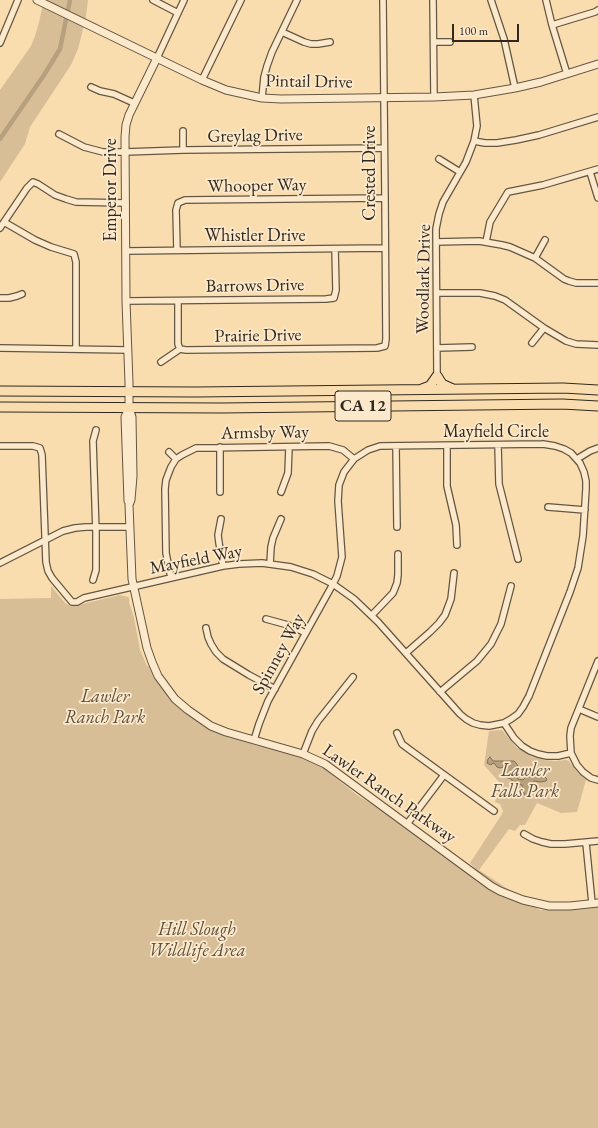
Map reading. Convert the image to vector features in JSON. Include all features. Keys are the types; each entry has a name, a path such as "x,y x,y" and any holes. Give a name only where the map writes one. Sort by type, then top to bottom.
{"highway":[{"path":"419,390 430,386 438,376 442,384 455,389"},
{"name":"CA 12","path":"0,391 129,392 563,388 598,390"},
{"name":"CA 12","path":"0,407 128,408 542,404 598,406"}],"street":[{"path":"0,43 18,0"},
{"name":"Pintail Drive","path":"37,0 202,80 226,90 262,98 384,98 474,95 541,82 598,64"},
{"path":"153,0 178,13"},
{"name":"Emperor Drive","path":"129,392 126,301 126,125 134,103 184,0"},
{"path":"202,80 241,0"},
{"path":"262,98 266,66 297,0"},
{"name":"Crested Drive","path":"383,0 385,346"},
{"path":"433,0 434,97"},
{"path":"491,0 504,39 515,88"},
{"path":"546,0 566,74"},
{"path":"552,25 598,10"},
{"path":"282,32 311,44 330,42"},
{"path":"434,42 450,42"},
{"path":"91,87 100,91 114,94 134,103"},
{"name":"Woodlark Drive","path":"438,376 436,242 438,222 443,202 466,162 474,141 477,126 474,95"},
{"path":"474,141 497,143 516,140 539,135 598,117"},
{"path":"183,131 183,150"},
{"name":"Greylag Drive","path":"59,134 84,147 103,152 384,148"},
{"path":"439,160 460,172"},
{"path":"486,242 490,222 508,192 543,185 598,169"},
{"path":"590,172 598,198"},
{"path":"0,228 32,182 38,184 55,195 76,202 126,203"},
{"name":"Whooper Way","path":"177,250 176,210 178,203 184,200 385,198"},
{"path":"4,222 35,240 74,254 76,262 76,349"},
{"path":"535,258 545,240"},
{"path":"436,242 486,242 510,248 535,258 569,282 598,283"},
{"name":"Whistler Drive","path":"126,251 385,248"},
{"name":"Barrows Drive","path":"126,301 334,298 336,290 335,249"},
{"path":"436,293 480,293 495,296 506,300 544,328 566,341 576,344 598,345"},
{"path":"0,298 10,298 22,294"},
{"path":"161,362 180,349 178,344 178,301"},
{"path":"532,343 544,328"},
{"name":"Prairie Drive","path":"180,349 377,348 385,346"},
{"path":"437,348 472,347"},
{"path":"0,348 128,350"},
{"name":"Lawler Ranch Parkway","path":"129,392 128,408 132,417 134,476 129,505 131,572 133,587 150,655 158,676 175,699 211,726 226,732 303,754 325,764 492,886 511,896 549,906 570,906 595,903"},
{"path":"93,580 96,570 93,441 96,430"},
{"name":"Mayfield Circle","path":"333,584 342,557 338,501 339,485 344,472 354,459 361,454 380,446 549,444 564,449 577,459"},
{"path":"498,445 499,484 518,559"},
{"path":"0,446 33,446 40,448 42,455 45,539"},
{"name":"Armsby Way","path":"176,460 182,455 196,448 329,446 343,450 354,459"},
{"path":"396,446 397,527"},
{"path":"447,446 447,486 456,524 458,546"},
{"path":"220,447 220,492"},
{"path":"281,492 288,473 289,447"},
{"path":"333,584 354,598 372,615 466,720 488,726 504,723 518,714 529,696 570,592 578,568 585,510 586,481 584,472 577,459 598,448"},
{"path":"169,452 176,460 168,473 165,489 166,553 171,578"},
{"path":"548,507 585,510"},
{"path":"220,519 218,535 223,566"},
{"path":"270,564 273,538 281,519"},
{"path":"0,563 63,530 96,527 130,527"},
{"name":"Mayfield Way","path":"45,539 48,571 72,602 223,566 247,563 270,564 301,570 318,576 333,584"},
{"path":"372,615 393,593 397,583 398,554"},
{"path":"406,652 439,623 445,615 451,599 454,573"},
{"name":"Spinney Way","path":"254,740 263,713 275,689 333,584"},
{"path":"440,692 476,661 491,644 500,624 511,586"},
{"path":"266,619 288,625 306,633"},
{"path":"206,628 211,644 223,659 248,675 275,689"},
{"path":"598,661 571,728 570,736 571,753 578,765 583,772 591,778 598,780"},
{"path":"303,754 312,730 353,677"},
{"path":"579,709 598,717"},
{"path":"504,723 514,738 530,751 547,756 558,756 571,753"},
{"path":"397,733 402,744 494,811"},
{"path":"407,824 444,775"},
{"path":"524,834 550,844 598,841"},
{"path":"586,842 595,903"}],"green space":[{"path":"44,0 88,0 86,17 78,49 71,65 30,127 25,144 0,182 0,90 31,46"},
{"name":"Hill Slough Wildlife Area","path":"51,586 65,603 74,606 120,595 128,597 134,618 140,650 147,666 156,667 164,688 199,715 255,745 311,758 357,795 476,869 470,863 503,811 500,804 495,802 499,782 484,765 489,731 502,730 516,747 530,756 545,760 569,761 578,773 586,780 577,812 561,813 537,803 525,825 520,825 515,831 509,829 479,870 540,910 598,906 598,1128 0,1128 0,599 51,598"}],"shaded area":[{"path":"490,757 493,761 514,761 518,766 515,774 518,779 523,780 527,776 528,771 532,770 547,779 546,781 541,782 534,781 532,784 532,793 529,797 526,797 522,785 514,783 511,779 505,777 506,769 504,767 500,768 493,763 491,765 487,763"}],"waterway":[{"path":"0,139 60,49 70,0"}],"park label":[{"name":"Lawler Ranch Park","path":"105,707"},
{"name":"Lawler Falls Park","path":"525,781"}]}
